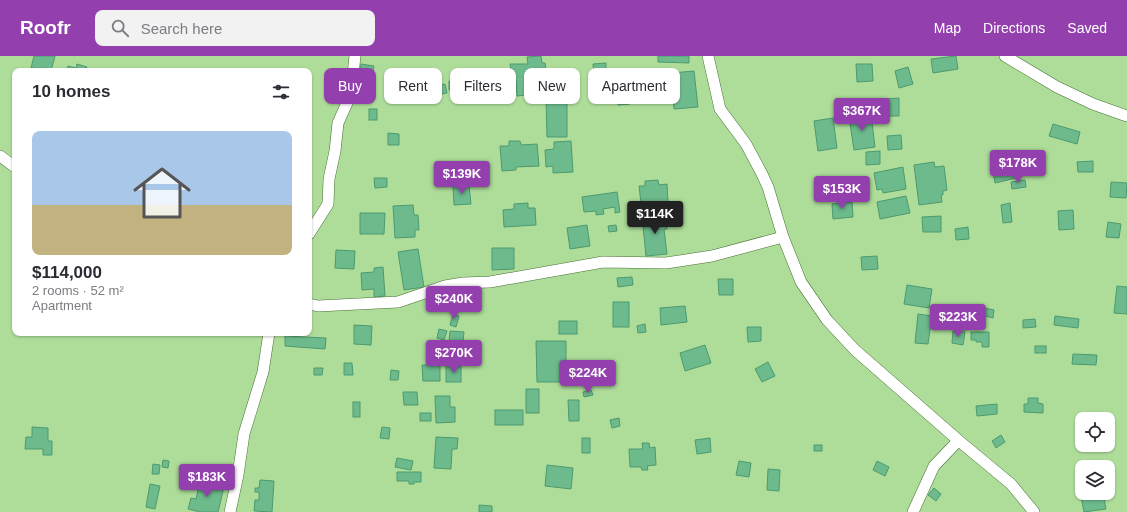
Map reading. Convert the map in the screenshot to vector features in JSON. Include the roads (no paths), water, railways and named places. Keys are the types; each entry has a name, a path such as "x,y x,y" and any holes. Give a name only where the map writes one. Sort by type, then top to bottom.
{"street":[{"path":"312,229 328,204 329,179 335,151 338,123 351,94 355,56"},
{"path":"708,56 720,109 746,144 762,174 768,187 784,237 801,282 827,320 855,350 1011,484 1034,512"},
{"path":"1005,56 1057,87 1086,101 1127,116"},
{"path":"0,156 12,165"},
{"path":"312,305 318,306 398,302 436,288 453,284 490,282 604,262 666,263 712,256 784,237"},
{"path":"230,512 238,475 244,434 263,372 269,336"},
{"path":"913,512 934,466 958,440"}]}
